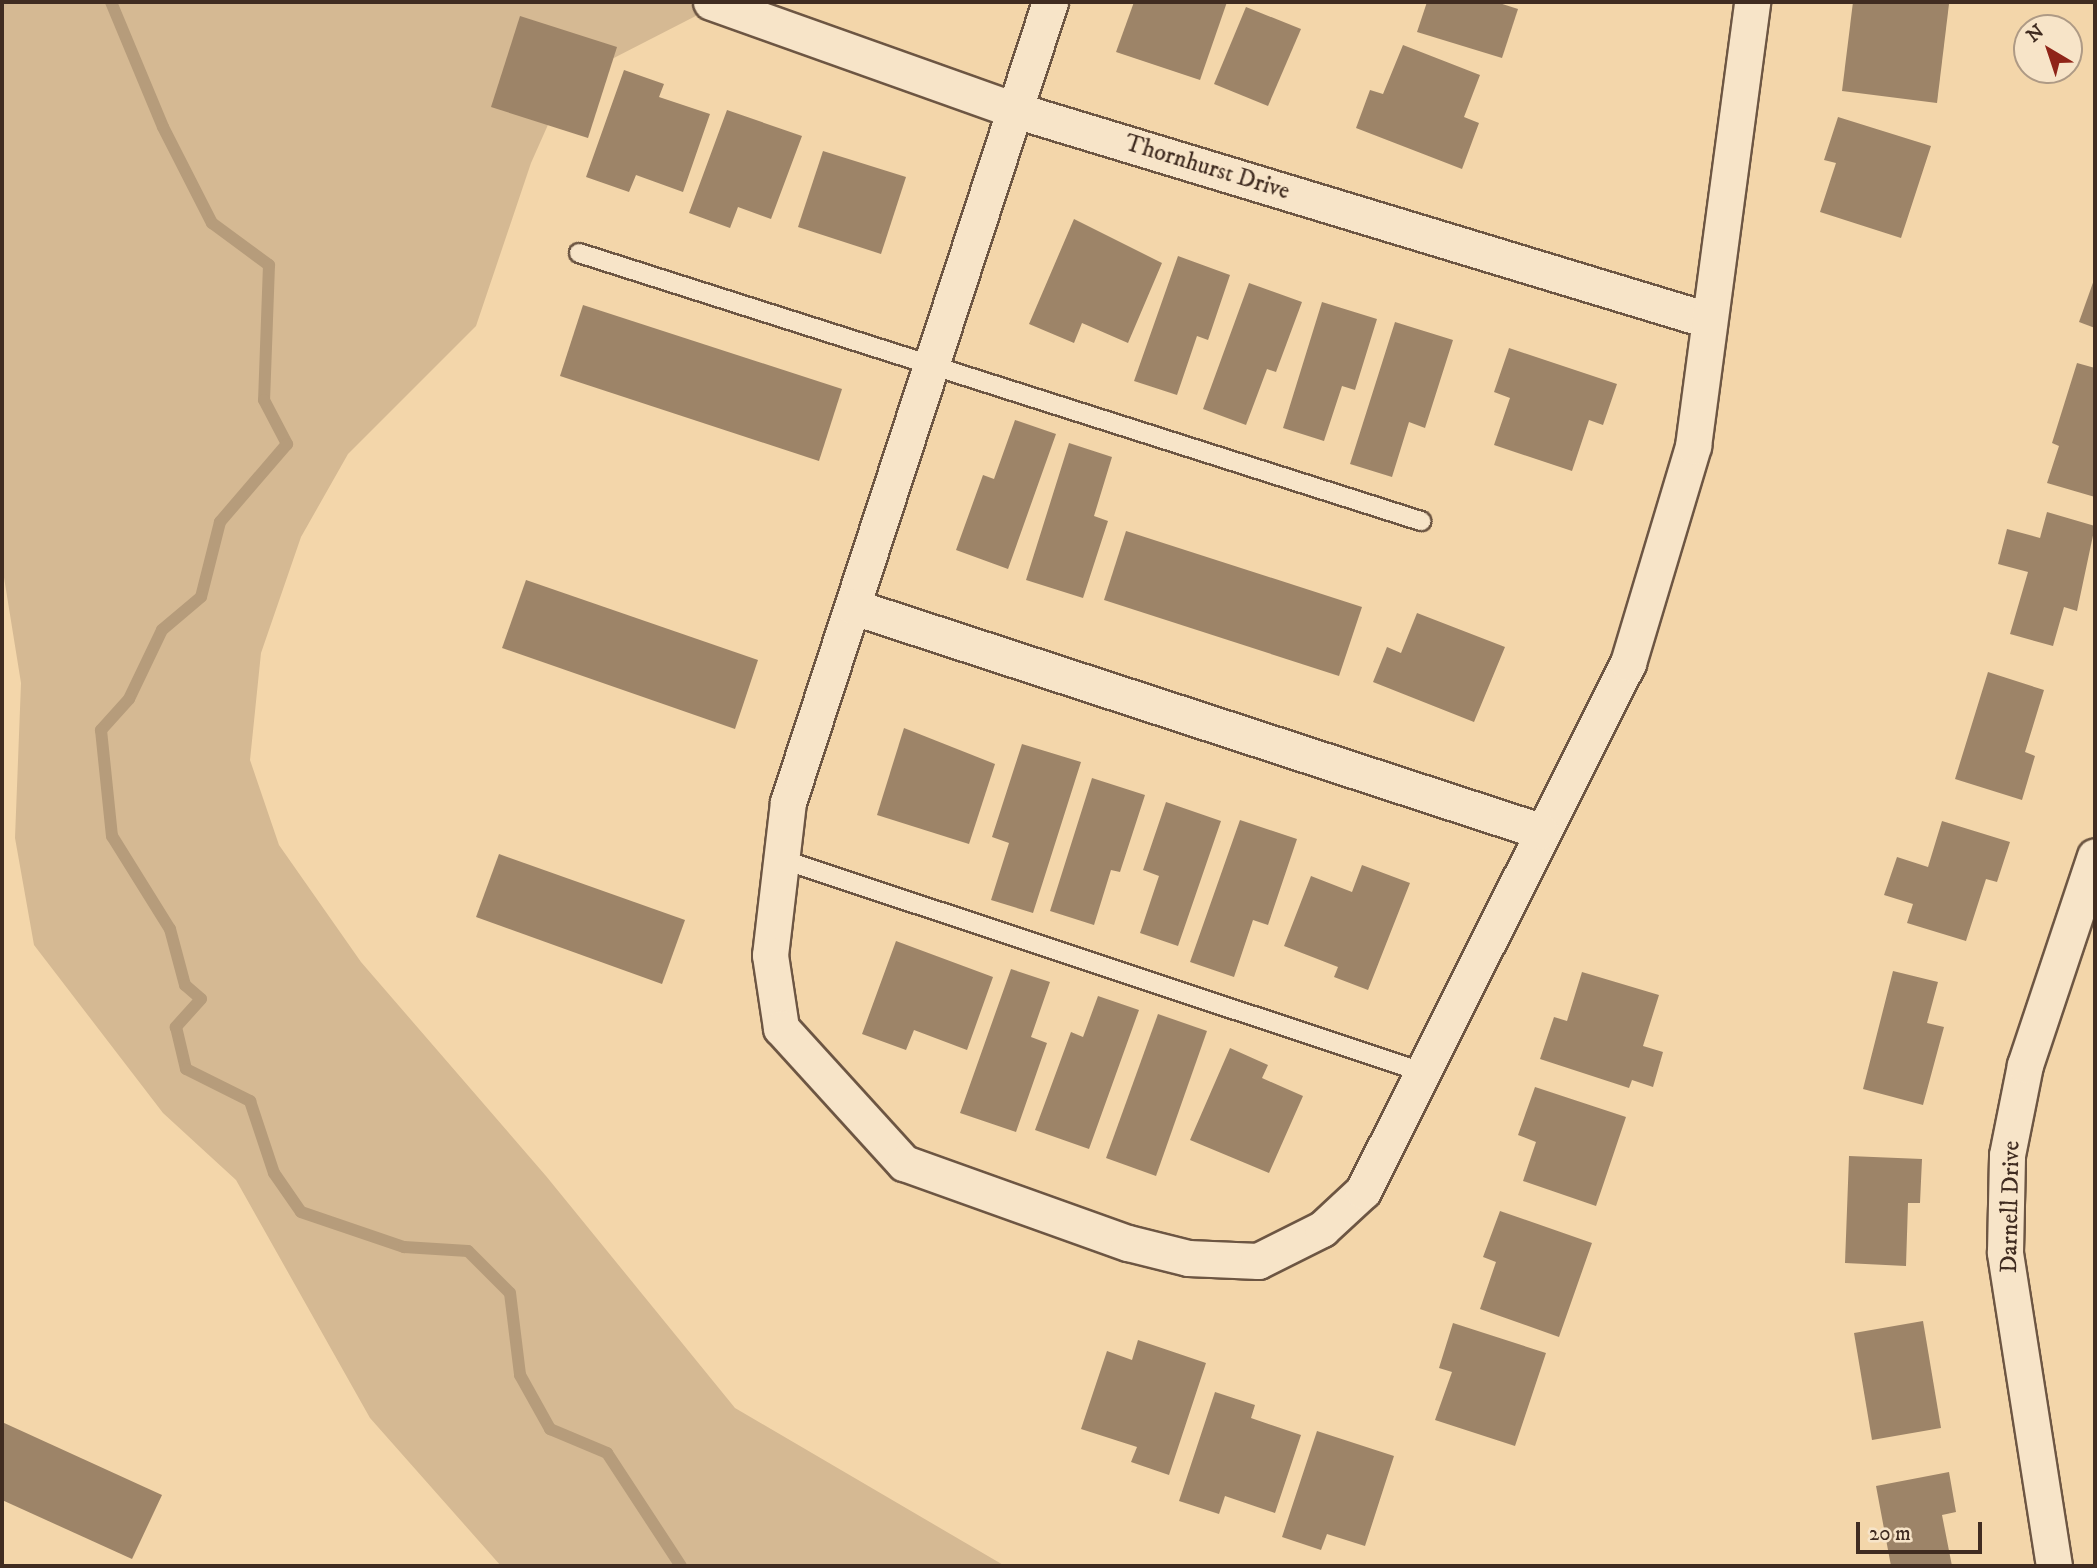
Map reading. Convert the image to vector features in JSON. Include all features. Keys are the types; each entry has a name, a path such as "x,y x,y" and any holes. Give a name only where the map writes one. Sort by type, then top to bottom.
{"street":[{"name":"Thornhurst Drive","path":"711,2 1016,110 1709,320"},
{"path":"1050,2 934,363 788,802 778,858 770,955 780,1028 826,1084 904,1163 1103,1235 1188,1258 1258,1262 1322,1229 1363,1191 1419,1071 1628,663 1693,446 1752,2"},
{"path":"854,607 1540,831"},
{"name":"Darnell Drive","path":"2054,1566 2005,1252 2007,1155 2025,1065 2095,856"}],"lane":[{"path":"579,253 934,363 1421,521"},
{"path":"778,858 1419,1071"}],"shaded area":[{"path":"2,2 723,2 567,82 531,163 476,326 348,454 301,537 261,653 250,760 279,845 361,962 546,1176 735,1408 1005,1566 501,1566 370,1418 236,1180 163,1113 34,945 15,838 21,683 2,565"}],"building":[{"path":"1134,2 1227,2 1200,80 1116,52"},
{"path":"1427,2 1496,2 1518,9 1502,58 1417,32"},
{"path":"1853,2 1949,4 1937,103 1842,91"},
{"path":"1246,7 1301,29 1268,106 1214,84"},
{"path":"520,16 617,47 588,138 491,107"},
{"path":"1403,45 1480,75 1464,117 1479,123 1462,169 1356,128 1370,90 1383,94"},
{"path":"624,70 664,84 659,97 710,114 683,192 636,175 629,192 586,177"},
{"path":"727,110 802,136 771,219 738,207 730,228 689,213"},
{"path":"1838,117 1931,146 1901,238 1820,212 1836,163 1824,160"},
{"path":"823,151 906,177 881,254 798,227"},
{"path":"1074,219 1162,263 1128,343 1082,323 1074,343 1029,324"},
{"path":"1178,256 1230,275 1208,340 1197,336 1177,395 1134,381"},
{"path":"2095,277 2095,328 2079,322"},
{"path":"1249,283 1302,302 1276,372 1267,369 1246,425 1203,409"},
{"path":"1322,302 1377,319 1355,390 1342,386 1324,441 1283,428"},
{"path":"583,305 842,389 819,461 560,376"},
{"path":"1395,322 1453,340 1425,428 1409,422 1392,477 1350,464"},
{"path":"1509,348 1617,384 1603,425 1589,420 1572,471 1494,445 1510,398 1494,392"},
{"path":"2077,363 2095,368 2095,497 2047,483 2059,446 2052,443"},
{"path":"1015,420 1056,434 1008,569 956,550 983,475 994,479"},
{"path":"1069,443 1112,457 1094,516 1108,521 1083,598 1026,580"},
{"path":"2047,512 2095,526 2077,611 2064,607 2053,646 2010,634 2028,572 1998,564 2007,529 2040,538"},
{"path":"1126,531 1362,607 1339,676 1104,600"},
{"path":"526,580 758,660 735,729 502,648"},
{"path":"1417,613 1505,647 1474,722 1373,682 1387,647 1401,653"},
{"path":"1988,672 2044,690 2025,752 2035,756 2022,800 1955,779"},
{"path":"904,728 995,764 969,844 877,815"},
{"path":"1022,744 1081,762 1033,913 991,900 1009,843 992,837"},
{"path":"1092,778 1145,795 1120,872 1111,870 1094,925 1050,911"},
{"path":"1166,802 1221,821 1178,946 1140,933 1159,876 1143,870"},
{"path":"1240,820 1297,839 1268,925 1253,920 1234,977 1190,962"},
{"path":"1942,821 2010,842 1997,882 1986,879 1966,941 1907,923 1913,904 1884,895 1897,857 1928,867"},
{"path":"499,854 685,920 662,984 476,917"},
{"path":"1362,865 1410,883 1368,990 1334,977 1338,967 1284,946 1311,876 1352,892"},
{"path":"896,941 993,977 967,1050 914,1030 906,1050 862,1034"},
{"path":"1011,969 1050,982 1031,1037 1047,1043 1016,1132 960,1113"},
{"path":"1893,971 1938,982 1927,1023 1944,1027 1923,1105 1863,1089"},
{"path":"1582,972 1659,995 1643,1046 1663,1052 1653,1087 1632,1080 1629,1088 1540,1059 1554,1017 1567,1021"},
{"path":"1098,996 1139,1010 1089,1149 1035,1130 1071,1032 1083,1037"},
{"path":"1158,1014 1207,1031 1156,1176 1106,1158"},
{"path":"1230,1048 1268,1065 1262,1078 1303,1096 1269,1173 1190,1140"},
{"path":"1535,1087 1626,1117 1596,1206 1523,1181 1536,1142 1518,1135"},
{"path":"1849,1156 1922,1159 1920,1203 1908,1203 1906,1266 1845,1263"},
{"path":"1500,1211 1592,1243 1559,1337 1480,1309 1496,1262 1483,1257"},
{"path":"1923,1321 1941,1428 1872,1440 1854,1333"},
{"path":"1453,1323 1546,1353 1515,1446 1435,1420 1452,1372 1439,1368"},
{"path":"1138,1340 1206,1363 1169,1475 1131,1462 1137,1447 1081,1429 1107,1351 1132,1360"},
{"path":"1215,1392 1255,1405 1251,1418 1301,1435 1275,1513 1225,1496 1219,1514 1179,1501"},
{"path":"2,1422 162,1495 132,1559 2,1500"},
{"path":"1317,1431 1394,1456 1365,1546 1327,1534 1321,1550 1282,1537"},
{"path":"1949,1472 1956,1512 1942,1515 1952,1566 1891,1566 1876,1486"}],"waterway":[{"path":"111,2 163,127 212,223 269,265 264,400 287,444 220,522 201,597 162,630 129,699 101,730 112,836 170,929 185,985 201,999 176,1027 186,1069 250,1101 274,1173 301,1212 404,1247 468,1251 510,1293 520,1375 550,1429 607,1453 681,1566"}]}
